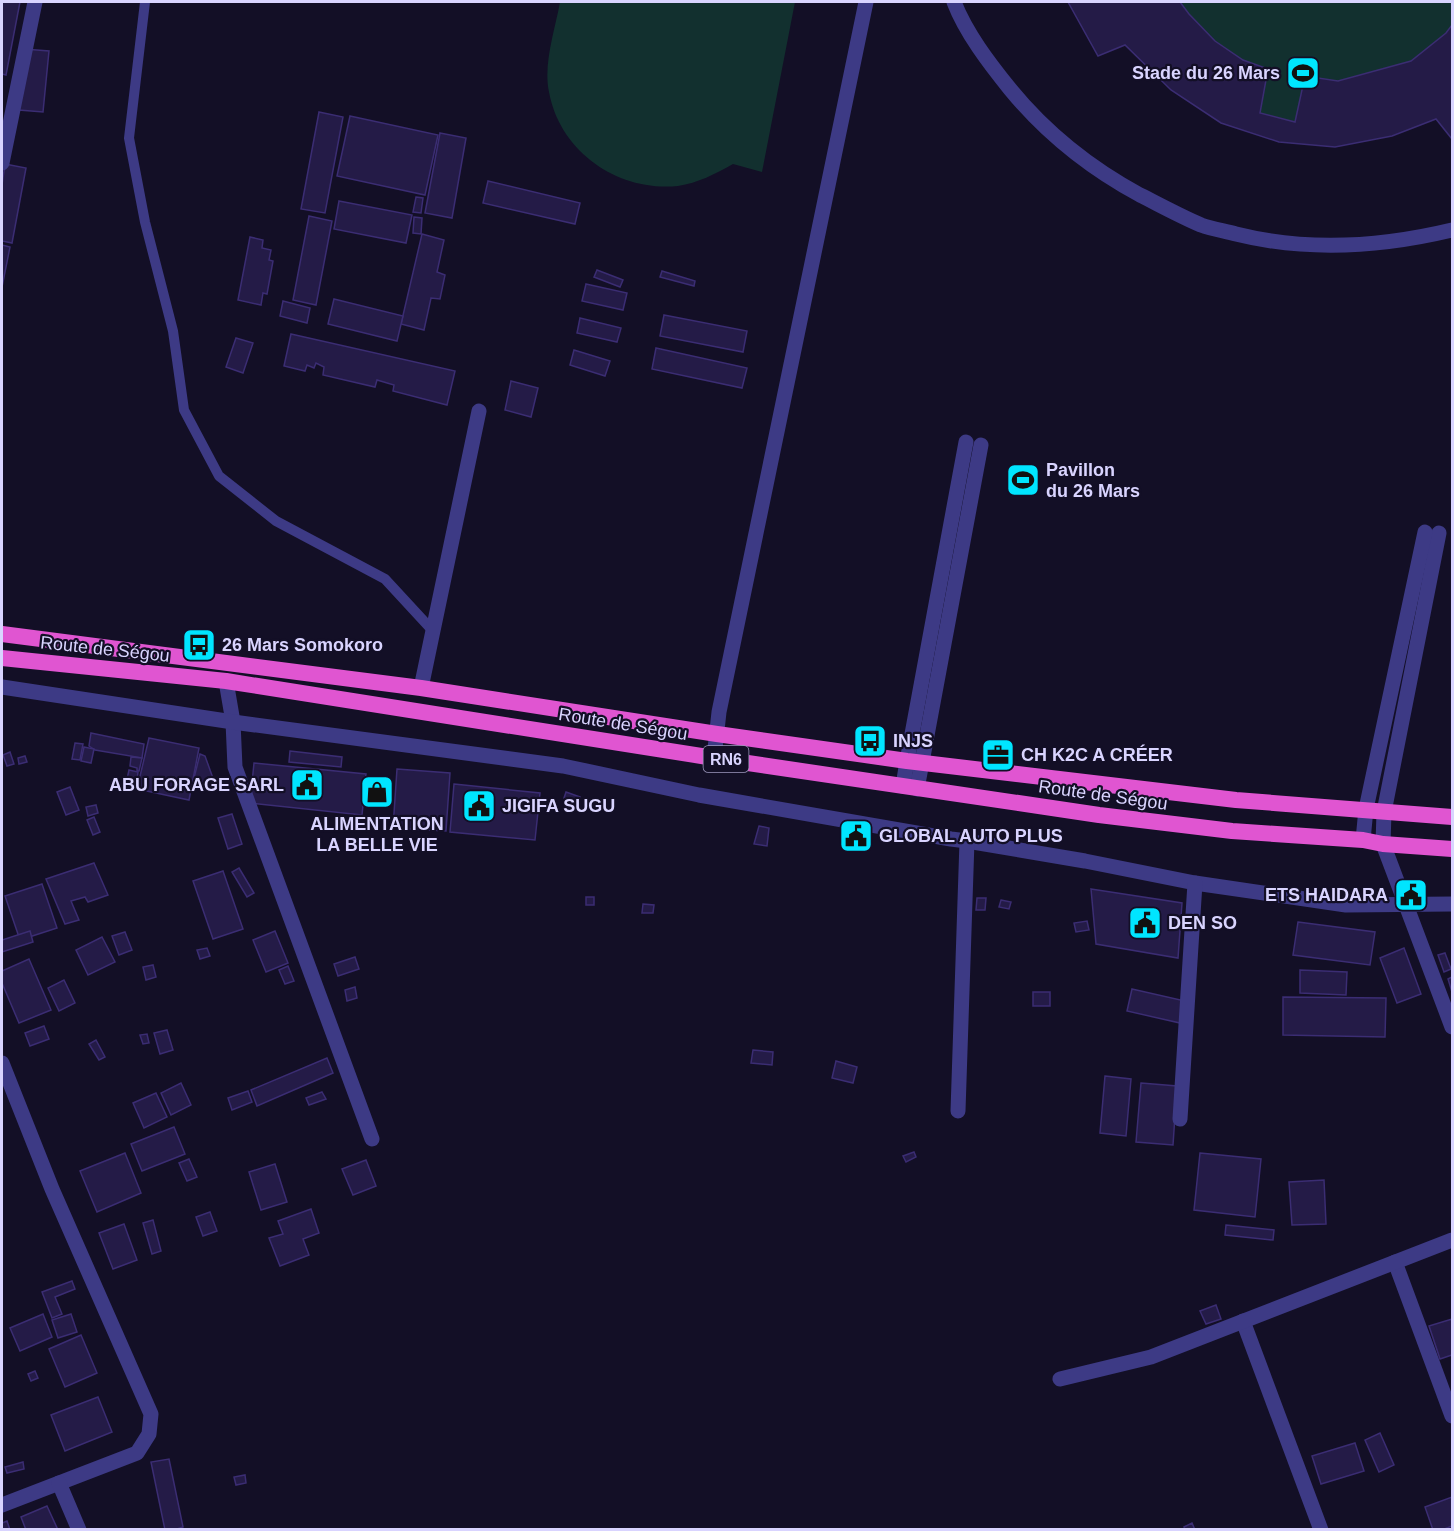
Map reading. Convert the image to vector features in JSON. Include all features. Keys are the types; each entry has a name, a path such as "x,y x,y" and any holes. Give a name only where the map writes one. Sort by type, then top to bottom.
{"highway":[{"name":"Route de Ségou","path":"2,634 421,688 914,762 1236,800 1452,817"},
{"name":"Route de Ségou","path":"2,658 226,681 714,758 1099,815 1221,830 1452,849"}],"street":[{"path":"2,163 35,2"},
{"path":"714,758 719,712 866,2"},
{"path":"954,2 959,15 991,65 1029,112 1073,152 1118,183 1172,212 1203,226 1257,239 1307,246 1381,243 1452,230"},
{"path":"421,688 479,411"},
{"path":"910,787 974,443"},
{"path":"1363,840 1365,809 1432,533 1384,812 1383,844 1452,1027"},
{"path":"226,681 233,722 235,767 372,1139"},
{"path":"2,687 233,722 563,766 699,795 1085,861 1195,883 1346,905 1452,904"},
{"path":"957,1111 967,841"},
{"path":"1180,1119 1195,883"},
{"path":"2,1063 52,1189 151,1414 149,1434 137,1453 2,1505"},
{"path":"1060,1379 1151,1356 1452,1240"},
{"path":"1395,1262 1452,1416"},
{"path":"1243,1321 1321,1530"},
{"path":"59,1483 79,1530"}],"lane":[{"path":"145,2 129,138 145,222 173,331 184,410 219,476 276,521 385,579 433,631"}],"green space":[{"path":"560,2 795,2 762,172 733,164 692,183 678,186 656,186 614,175 595,164 565,133 555,114 549,92 547,70"},
{"name":"Stade du 26 Mars","path":"1068,2 1452,2 1452,139 1436,119 1392,136 1335,147 1279,142 1171,90 1125,45 1098,56"}],"building":[{"path":"2,2 20,2 6,75 2,74"},
{"path":"1068,2 1180,2 1215,41 1243,60 1268,69 1260,113 1295,122 1305,76 1338,81 1411,61 1446,33 1452,25 1452,139 1436,119 1392,136 1335,147 1279,142 1221,123 1171,90 1125,45 1098,56"},
{"path":"24,49 49,51 43,112 19,110"},
{"path":"319,112 343,117 325,213 301,209"},
{"path":"350,116 438,135 425,195 337,176"},
{"path":"440,133 466,138 452,218 425,213"},
{"path":"5,164 26,168 12,243 2,241 2,185"},
{"path":"488,181 580,203 575,224 483,203"},
{"path":"416,197 423,198 421,213 413,212"},
{"path":"339,201 412,215 406,243 334,229"},
{"path":"309,216 332,221 316,305 293,300"},
{"path":"414,217 422,218 421,234 413,233"},
{"path":"422,234 444,240 437,272 445,275 440,299 431,298 424,330 401,324"},
{"path":"250,237 263,240 262,248 271,250 269,260 273,261 267,294 263,293 261,305 238,300"},
{"path":"2,245 10,247 2,287"},
{"path":"597,270 623,280 620,287 594,277"},
{"path":"662,271 695,281 694,286 660,277"},
{"path":"586,284 627,293 623,310 582,301"},
{"path":"334,299 403,316 397,341 328,324"},
{"path":"283,301 310,308 307,323 280,316"},
{"path":"664,315 747,331 743,352 660,336"},
{"path":"580,318 621,328 617,342 577,333"},
{"path":"291,334 455,371 447,405 393,391 394,385 377,380 375,387 323,375 324,367 316,363 314,368 307,365 305,371 284,366"},
{"path":"236,338 253,343 243,373 226,367"},
{"path":"656,348 747,368 742,388 652,369"},
{"path":"574,350 610,361 605,376 570,365"},
{"path":"511,381 538,388 531,417 505,410"},
{"path":"91,733 144,744 142,758 95,750 89,746"},
{"path":"149,738 199,748 189,800 137,789"},
{"path":"75,743 83,744 80,760 72,759"},
{"path":"84,747 94,749 91,763 81,761"},
{"path":"290,751 342,757 341,767 289,762"},
{"path":"10,752 14,764 7,766 3,755"},
{"path":"200,754 205,756 214,781 193,782"},
{"path":"25,756 27,762 19,764 18,758"},
{"path":"131,757 142,758 139,771 130,766"},
{"path":"254,763 366,774 362,815 250,803"},
{"path":"397,769 450,773 446,831 393,828"},
{"path":"129,770 138,772 136,786 126,784"},
{"path":"454,784 540,793 535,840 450,832"},
{"path":"70,787 79,810 66,815 57,792"},
{"path":"566,792 580,797 578,803 564,798"},
{"path":"96,805 98,813 88,816 86,807"},
{"path":"232,814 242,844 228,849 218,818"},
{"path":"94,817 100,832 93,835 87,820"},
{"path":"759,826 769,828 767,846 754,844"},
{"path":"850,831 866,834 864,846 848,843"},
{"path":"94,863 108,895 88,902 85,897 71,901 79,920 65,924 46,879"},
{"path":"239,868 254,893 247,897 232,872"},
{"path":"223,871 243,929 213,939 193,881"},
{"path":"42,884 57,928 20,940 5,896"},
{"path":"1091,889 1182,903 1178,958 1096,944"},
{"path":"586,897 594,897 594,905 586,905"},
{"path":"977,898 986,898 985,910 976,910"},
{"path":"1001,900 1011,902 1009,909 999,907"},
{"path":"643,904 654,905 653,913 642,913"},
{"path":"1087,921 1089,930 1076,932 1074,923"},
{"path":"1298,922 1375,932 1370,965 1293,955"},
{"path":"30,931 33,942 2,952 2,940"},
{"path":"275,931 288,963 266,972 253,940"},
{"path":"125,932 132,950 119,955 112,936"},
{"path":"102,937 115,962 88,975 76,950"},
{"path":"207,948 210,956 200,959 197,950"},
{"path":"1404,948 1421,994 1397,1003 1380,958"},
{"path":"1445,953 1451,969 1444,972 1438,955"},
{"path":"355,957 359,969 338,976 334,964"},
{"path":"29,959 51,1010 19,1023 2,983 2,971"},
{"path":"153,965 156,977 146,980 143,967"},
{"path":"288,966 294,981 285,984 279,970"},
{"path":"1300,970 1347,972 1346,995 1300,993"},
{"path":"1452,977 1452,992 1448,979"},
{"path":"64,980 75,1003 59,1011 48,988"},
{"path":"355,987 357,998 347,1001 345,990"},
{"path":"1132,989 1185,1001 1180,1023 1127,1011"},
{"path":"1033,992 1050,992 1050,1006 1033,1006"},
{"path":"1283,997 1386,998 1385,1037 1283,1035"},
{"path":"44,1026 49,1039 30,1046 25,1033"},
{"path":"167,1030 173,1050 160,1054 154,1033"},
{"path":"147,1034 149,1043 143,1044 140,1035"},
{"path":"96,1040 105,1057 99,1060 89,1044"},
{"path":"753,1050 773,1052 772,1065 751,1063"},
{"path":"327,1058 333,1073 257,1106 251,1090"},
{"path":"836,1061 857,1067 853,1083 832,1078"},
{"path":"1105,1076 1131,1079 1126,1136 1100,1133"},
{"path":"181,1083 191,1105 171,1115 161,1093"},
{"path":"1141,1083 1177,1086 1173,1145 1136,1142"},
{"path":"248,1091 252,1102 232,1110 228,1098"},
{"path":"322,1092 326,1099 309,1105 306,1098"},
{"path":"156,1093 167,1117 144,1128 133,1103"},
{"path":"174,1127 185,1154 142,1171 131,1144"},
{"path":"914,1152 916,1157 906,1162 903,1156"},
{"path":"125,1153 141,1193 97,1212 80,1171"},
{"path":"1200,1153 1261,1159 1255,1217 1194,1210"},
{"path":"189,1159 197,1177 187,1181 179,1163"},
{"path":"366,1160 376,1186 353,1195 342,1169"},
{"path":"275,1164 287,1202 261,1210 249,1172"},
{"path":"1324,1180 1326,1224 1292,1225 1289,1182"},
{"path":"311,1209 319,1233 303,1239 309,1255 280,1266 269,1238 283,1234 278,1221"},
{"path":"210,1212 217,1231 203,1236 196,1217"},
{"path":"153,1220 161,1251 152,1254 143,1223"},
{"path":"124,1224 137,1260 113,1269 99,1233"},
{"path":"1226,1225 1274,1230 1273,1240 1225,1235"},
{"path":"72,1281 75,1289 55,1297 62,1314 52,1318 42,1292"},
{"path":"1216,1305 1221,1319 1206,1324 1200,1311"},
{"path":"43,1314 52,1337 20,1351 10,1328"},
{"path":"71,1314 77,1332 58,1338 52,1320"},
{"path":"1452,1319 1452,1355 1440,1359 1429,1326"},
{"path":"81,1335 97,1373 65,1387 49,1349"},
{"path":"35,1371 38,1378 31,1381 28,1374"},
{"path":"98,1397 112,1432 65,1451 51,1415"},
{"path":"1380,1433 1394,1465 1379,1472 1365,1440"},
{"path":"1355,1443 1364,1471 1321,1484 1312,1456"},
{"path":"169,1459 183,1527 174,1530 165,1530 151,1462"},
{"path":"23,1462 24,1469 7,1473 5,1467"},
{"path":"245,1475 246,1483 236,1485 234,1477"},
{"path":"1452,1497 1452,1526 1442,1530 1433,1530 1425,1507"},
{"path":"47,1506 58,1530 26,1530 21,1517"},
{"path":"7,1521 10,1530 2,1530 2,1523"},
{"path":"1192,1523 1195,1530 1185,1530 1184,1527"}],"place":[{"name":"Stade du 26 Mars","path":"1303,73"},
{"name":"Pavillon du 26 Mars","path":"1023,480"},
{"name":"26 Mars Somokoro","path":"199,645"},
{"name":"INJS","path":"870,741"},
{"name":"CH K2C A CRÉER","path":"998,755"},
{"name":"ABU FORAGE SARL","path":"307,785"},
{"name":"ALIMENTATION LA BELLE VIE","path":"377,792"},
{"name":"JIGIFA SUGU","path":"479,806"},
{"name":"GLOBAL AUTO PLUS","path":"856,836"},
{"name":"ETS HAIDARA","path":"1411,895"},
{"name":"DEN SO","path":"1145,923"}]}
